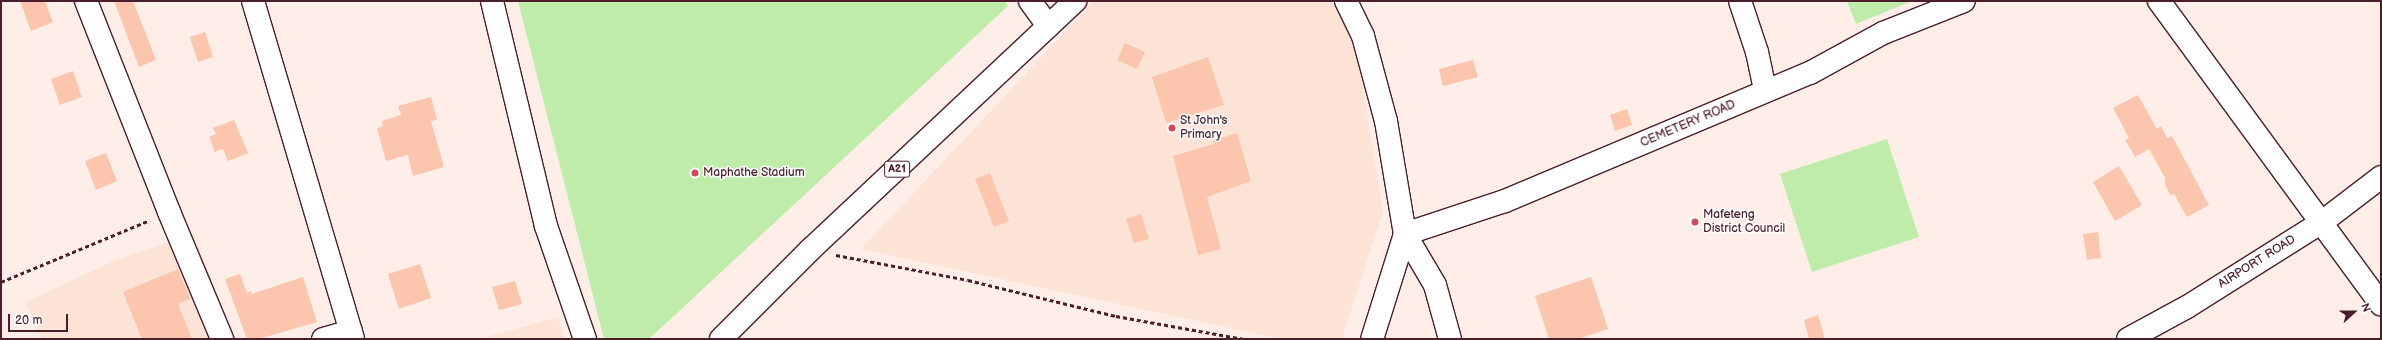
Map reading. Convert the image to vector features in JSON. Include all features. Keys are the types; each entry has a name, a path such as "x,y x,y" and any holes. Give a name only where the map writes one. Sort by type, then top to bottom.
{"street":[{"path":"86,1 169,212 222,339"},
{"path":"253,1 352,335 323,339"},
{"path":"492,1 546,226 585,339"},
{"path":"1030,1 1048,26"},
{"name":"A21","path":"721,339 810,250 1075,1"},
{"path":"1346,1 1363,36 1386,121 1406,234 1435,285 1450,339"},
{"path":"1740,1 1758,52 1765,91"},
{"name":"CEMETERY ROAD","path":"1406,234 1505,201 1810,73 1884,33 1964,1"},
{"path":"2159,1 2381,304"},
{"name":"AIRPORT ROAD","path":"2128,339 2186,307 2322,222 2381,177"},
{"path":"1372,339 1406,234"}],"path":[{"path":"1,282 169,212"},
{"path":"810,250 968,280 1116,316 1244,339"}],"shaded area":[{"name":"St John's Primary","path":"1094,1 1336,1 1356,46 1383,211 1342,339 1282,339 861,249"},
{"path":"193,233 235,339 42,339 26,302 109,263"},
{"path":"558,317 564,339 479,339"}],"green space":[{"name":"Maphathe Stadium","path":"518,1 1005,1 1008,6 649,339 604,339"},
{"path":"1847,1 1912,1 1856,24"},
{"path":"1887,139 1919,237 1812,272 1780,174"}],"building":[{"path":"20,1 45,1 53,22 31,31"},
{"path":"114,1 133,1 156,60 139,67"},
{"path":"205,32 213,57 198,62 190,37"},
{"path":"1125,43 1145,52 1137,69 1117,60"},
{"path":"1208,57 1224,105 1166,123 1152,77"},
{"path":"1473,60 1478,77 1443,86 1439,69"},
{"path":"73,71 82,97 60,105 51,79"},
{"path":"2138,95 2157,129 2161,126 2167,138 2172,136 2209,205 2187,217 2174,194 2171,196 2165,185 2165,178 2149,149 2135,157 2125,140 2129,138 2113,108"},
{"path":"431,97 437,120 431,121 444,167 413,176 408,155 386,161 377,128 383,126 382,121 401,115 398,106"},
{"path":"1627,109 1632,125 1615,131 1610,115"},
{"path":"234,120 248,153 228,161 223,149 215,152 209,137 216,134 213,128"},
{"path":"1237,133 1251,181 1207,197 1221,249 1198,255 1173,156 1214,144 1213,141"},
{"path":"106,153 117,181 96,190 85,161"},
{"path":"2119,166 2142,205 2115,221 2093,182"},
{"path":"990,173 1009,221 994,227 975,179"},
{"path":"1141,214 1149,239 1134,243 1126,219"},
{"path":"2098,232 2101,258 2087,260 2083,234"},
{"path":"420,264 431,298 399,309 388,274"},
{"path":"178,269 190,299 178,304 192,339 142,339 123,292"},
{"path":"240,274 247,293 251,291 252,294 303,277 317,322 259,339 247,339 225,279"},
{"path":"1591,277 1608,329 1578,339 1549,339 1535,296"},
{"path":"515,281 522,304 499,310 492,287"},
{"path":"1818,315 1825,339 1809,339 1804,320"}],"place":[{"name":"St John's Primary","path":"1172,128"},
{"name":"Maphathe Stadium","path":"695,173"},
{"name":"Mafeteng District Council","path":"1695,222"}]}
